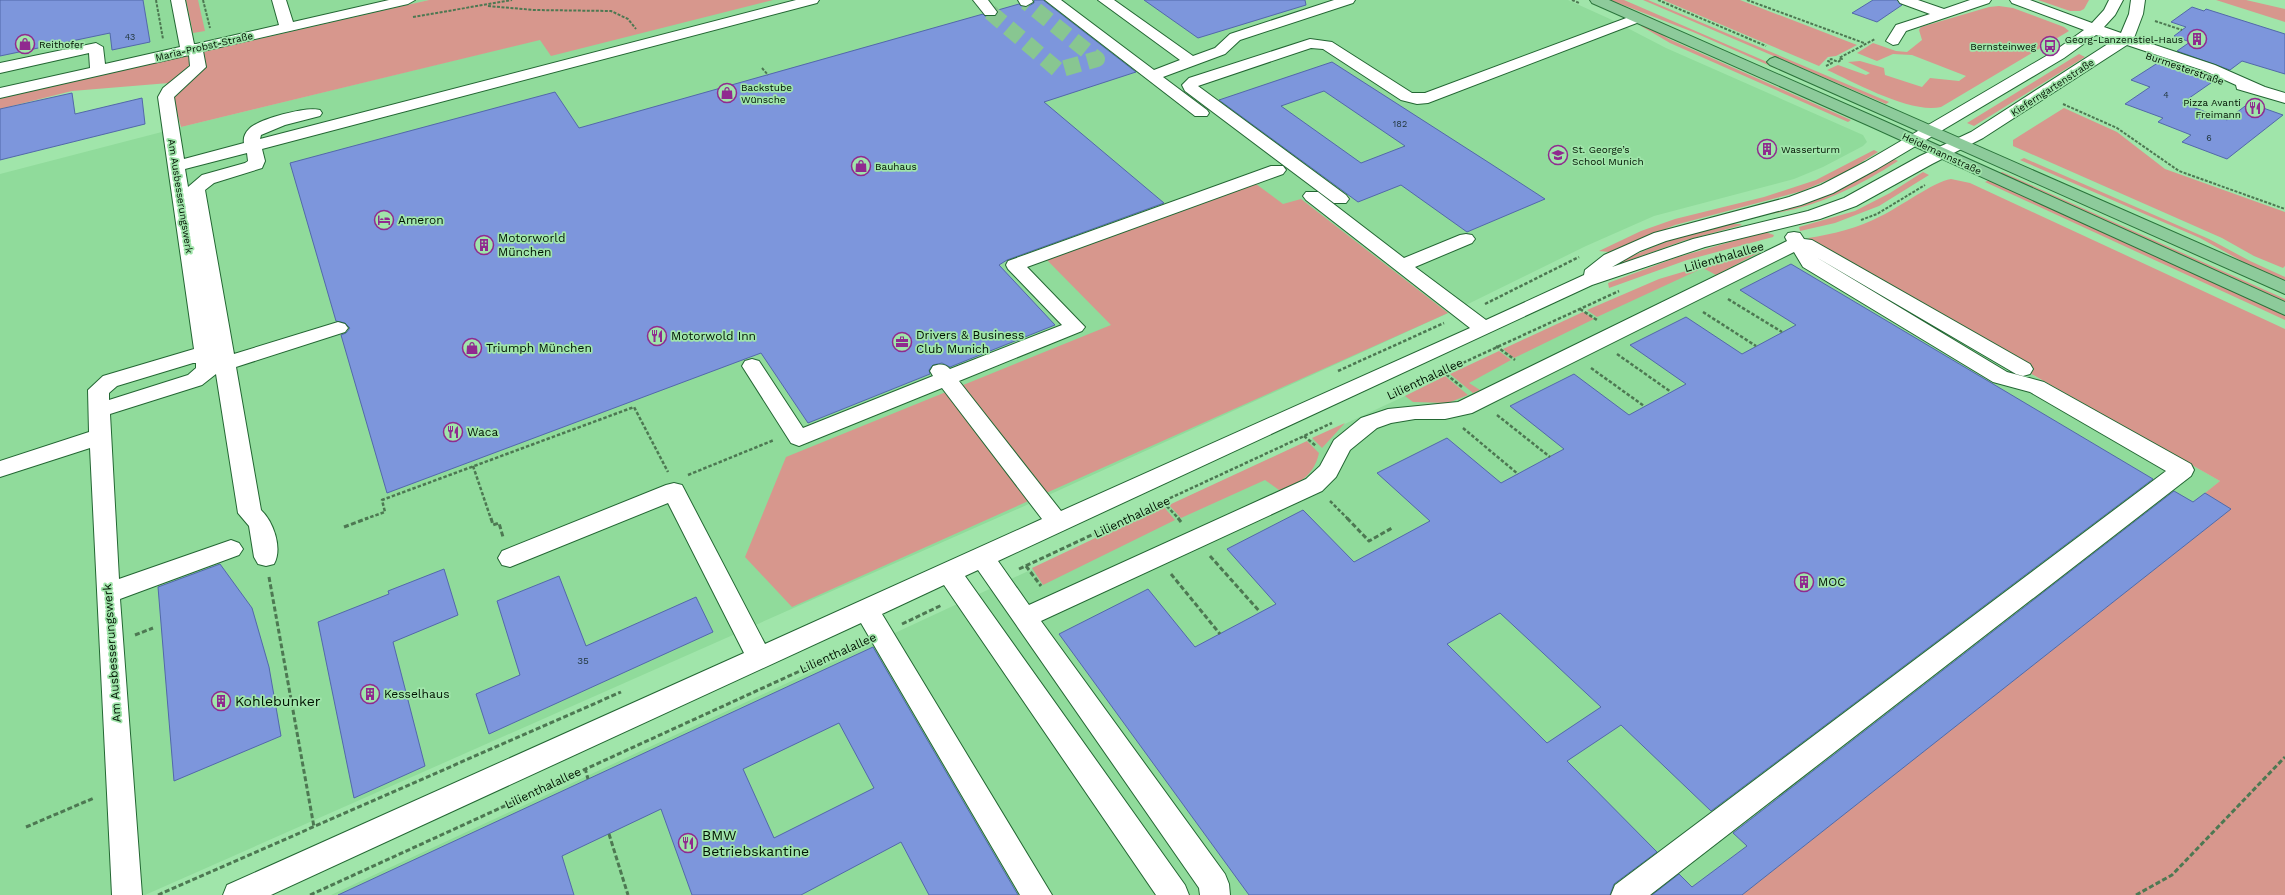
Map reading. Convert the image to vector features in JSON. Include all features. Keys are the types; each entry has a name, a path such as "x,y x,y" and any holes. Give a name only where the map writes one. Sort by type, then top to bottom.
{"main road":[{"name":"Heidemannstraße","path":"1597,0 1914,140 2285,309"},
{"path":"1633,0 1662,13"},
{"name":"Heidemannstraße","path":"1764,57 1932,130 2285,288"}],"street":[{"path":"178,0 192,49"},
{"path":"279,0 287,28"},
{"name":"Maria-Probst-Straße","path":"0,93 408,0"},
{"path":"177,166 812,0"},
{"path":"1052,0 1270,168 1340,199"},
{"path":"1105,0 1191,62"},
{"path":"1151,76 1220,51 1235,37 1348,0"},
{"path":"1905,0 1942,13"},
{"path":"1893,41 1901,28 1984,0"},
{"name":"Burmesterstraße","path":"2016,0 2094,29 2208,77 2258,89 2285,98"},
{"name":"Kieferngartenstraße","path":"1932,130 2069,48 2094,29 2114,7 2116,0"},
{"path":"2122,41 2136,14 2138,0"},
{"path":"1191,88 1190,85 1194,81 1310,43 1318,43 1327,45 1407,97 1417,99 1428,98 1637,18"},
{"name":"Kieferngartenstraße","path":"1942,153 1962,144 2122,41"},
{"path":"0,68 96,47 98,70"},
{"name":"Am Ausbesserungswerk","path":"127,895 108,594 99,400 195,380 213,364 166,97 169,90 198,67 192,49"},
{"path":"1174,93 1191,88"},
{"path":"1191,88 1315,189 1403,265 1484,328"},
{"path":"266,557 260,523 250,513 213,364 196,188 208,179 251,167 256,164 252,137 255,131 267,125 314,113"},
{"name":"Lilienthalallee","path":"1585,280 1601,265 1631,249 1677,232 1795,201 1831,188 1888,157 1932,130"},
{"name":"Lilienthalallee","path":"238,895 1484,328 1585,280 1620,271 1693,245 1814,215 1850,202 1942,153"},
{"path":"752,366 799,438 943,375 1075,327 1015,265 1270,168"},
{"name":"Lilienthalallee","path":"1751,212 1770,225"},
{"path":"1770,225 2023,369"},
{"path":"1403,265 1466,238"},
{"path":"1024,618 1158,558 1314,485 1328,471 1342,445 1369,423 1388,416 1415,412 1445,412 1457,410 1599,342 1796,240"},
{"path":"1626,895 1891,690 2183,470 2037,386 2000,377 1810,264 1796,240"},
{"path":"213,364 338,328"},
{"path":"943,375 1057,522"},
{"path":"0,469 101,436"},
{"path":"510,558 673,486 759,657"},
{"path":"108,594 231,548"},
{"path":"981,556 1214,884 1215,895"},
{"path":"948,571 1174,895"},
{"path":"866,609 1037,895"}],"path":[{"path":"156,0 163,39"},
{"path":"203,0 211,33"},
{"path":"1748,0 1864,43"},
{"path":"484,6 534,10 611,11 628,19 648,43"},
{"path":"2156,21 2182,30"},
{"path":"1820,69 1832,62 1828,61 1831,59 1838,62 1842,59 1839,58 1872,38 1893,41"},
{"path":"762,68 768,75"},
{"path":"2063,104 2102,120 2118,129 2164,163 2180,171 2285,209"},
{"path":"1855,222 1877,214 1926,184"},
{"path":"1709,286 1782,332"},
{"name":"Lilienthalallee","path":"1390,396 1626,288"},
{"path":"1684,299 1756,346"},
{"path":"1599,342 1671,392"},
{"path":"1573,355 1644,406"},
{"path":"1479,400 1550,457"},
{"path":"344,527 385,512 382,500 634,407 673,486 795,432"},
{"path":"1445,412 1518,474"},
{"name":"Lilienthalallee","path":"997,579 1337,421"},
{"path":"473,466 493,524 499,523 510,558"},
{"path":"1314,485 1369,540 1392,528"},
{"path":"266,557 314,827"},
{"path":"1158,558 1220,634"},
{"name":"Lilienthalallee","path":"310,895 882,634 964,594"},
{"path":"2136,895 2172,875 2285,757"},
{"path":"26,827 120,787"},
{"path":"609,834 628,895"}],"shaded area":[{"path":"0,0 429,0 0,98"},
{"path":"186,0 198,0 205,31 193,33"},
{"path":"429,0 773,0 551,56 540,40 181,127 169,83 72,91 0,109 0,98"},
{"path":"701,0 1568,0 1610,19 1666,48 1863,135 1867,142 1863,146 1823,167 1794,179 1654,216 1586,246 1468,304 1031,503 145,895 0,895 0,174 181,127"},
{"path":"1610,0 1624,0 1876,109 1873,111 1693,32"},
{"path":"1643,0 1648,0 1889,102 1886,104"},
{"path":"1663,0 1740,0 1857,45 1836,56 1828,57 1819,66"},
{"path":"2038,0 2089,0 2084,9 2080,11 2070,11"},
{"path":"2216,0 2246,0 2285,9 2285,22"},
{"path":"1999,6 2013,8 2064,27 2069,31 1941,107 1929,108 1899,102 1827,70 1838,65 1866,75 1870,73 1848,62 1860,61 1884,68 1885,75 1922,87 1930,78 1959,81 1966,76 1912,55 1893,54 1877,61 1857,53 1873,43 1896,51 1907,52 1922,40 1919,30 1921,27 1989,7"},
{"path":"1645,25 1669,39 1851,120 1848,122 1670,43 1641,26"},
{"path":"2079,54 2085,57 1974,126 1967,123"},
{"path":"2064,108 2117,132 2165,169 2285,212 2285,266 2283,268 2254,256 2222,238 2013,146 2013,140"},
{"path":"1874,150 1878,152 1844,173 1802,191 1675,225 1609,252 1599,251 1641,231 1675,219 1764,197 1816,180"},
{"path":"2024,158 2209,239 2250,261 2285,277 2285,281 2247,264 2200,238 2020,160"},
{"path":"1894,159 1898,161 1868,179 1836,195 1804,207 1769,214 1767,212 1847,185"},
{"path":"1923,172 1929,175 1879,206 1835,223 1800,231 1799,227 1855,211 1890,193"},
{"path":"2002,172 2285,299 2285,302 1998,174"},
{"path":"1951,179 1970,183 2285,329 2285,895 1742,895 2231,509 2205,493 2220,481 2028,372 2032,368 1808,238 1864,224 1889,212 1935,185"},
{"path":"1989,180 2285,315 2285,320 1985,182"},
{"path":"1256,184 1283,204 1301,199 1448,313 792,607 745,557 786,457 1111,325 1047,260"},
{"path":"1721,224 1742,225 1683,241 1622,263 1620,261 1677,237"},
{"path":"1765,232 1774,235 1773,237 1687,260 1609,288 1608,283 1678,257"},
{"name":"MOC","path":"1808,238 2033,368 2029,373 2220,481 2205,493 2231,509 1742,895 331,895 1633,291 1741,256"},
{"path":"1757,250 1760,252 1716,275 1703,268 1597,317 1587,310 1659,279"},
{"path":"1583,312 1594,319 1514,358 1503,349"},
{"path":"1499,351 1511,360 1469,383 1480,390 1473,393 1450,374"},
{"path":"1445,376 1468,395 1448,403 1413,402 1405,396"},
{"path":"1345,423 1322,448 1312,438"},
{"path":"1307,441 1319,453 1317,461 1310,473 1305,478 1287,488 1279,490 1265,480 1181,518 1169,505"},
{"path":"1163,506 1175,520 1043,585 1032,568"}],"building":[{"path":"0,0 143,0 150,42 112,50 110,33 0,56"},
{"path":"1034,0 1043,0 1136,72 1044,102 1164,203 1007,260 999,265 1055,325 950,367 942,363 933,365 929,370 930,374 808,423 761,353 387,493 341,335 346,333 350,328 345,323 336,321 290,163 555,92 579,128 983,14 985,16 995,16 998,13 998,10 1019,4 1027,7 1034,3"},
{"path":"1144,0 1305,0 1306,5 1198,38"},
{"path":"1873,0 1897,0 1902,5 1877,22 1852,13"},
{"path":"2192,7 2204,11 2206,9 2285,34 2285,74 2242,61 2230,70 2177,51 2190,42 2174,36 2186,27 2171,22"},
{"path":"2164,59 2218,78 2182,103 2227,120 2249,103 2283,115 2227,159 2182,142 2191,135 2158,122 2163,118 2125,104 2150,87 2131,80"},
{"path":"1332,62 1545,199 1467,232 1401,185 1358,202 1219,100","holes":["1324,91 1405,146 1361,163 1281,106"]},
{"path":"72,93 75,114 142,98 145,124 0,160 0,109"},
{"name":"MOC","path":"1791,264 2153,479 1711,811 1621,725 1567,761 1657,852 1614,884 1610,895 1249,895 1059,634 1148,589 1195,647 1276,604 1227,549 1303,510 1354,562 1430,521 1377,473 1447,438 1501,483 1564,449 1510,406 1574,374 1629,415 1686,384 1630,345 1686,317 1742,354 1796,325 1740,290","holes":["1500,613 1601,707 1547,743 1447,644"]},
{"path":"2174,491 2193,502 2205,493 2231,509 1742,895 1652,895 1679,874 1692,887 1747,846 1733,833"},
{"name":"Kohlebunker","path":"220,564 252,608 269,667 281,736 174,781 158,587"},
{"name":"Kesselhaus","path":"444,569 458,615 393,642 425,766 354,798 318,622 389,594 388,591"},
{"path":"559,576 586,646 696,597 713,632 489,734 476,694 520,675 497,601"},
{"path":"873,647 1018,895 929,895 901,842 801,895 692,895 661,809 562,856 574,895 338,895","holes":["839,723 874,788 774,838 743,769"]}],"tunnel":[{"path":"990,12 1058,70 1097,59 1026,2"}],"place":[{"name":"Georg-Lanzenstiel-Haus","path":"2197,39"},
{"name":"Reithofer","path":"25,44"},
{"name":"Bernsteinweg","path":"2050,46"},
{"name":"Backstube Wünsche","path":"727,93"},
{"name":"Pizza Avanti Freimann","path":"2255,108"},
{"name":"Wasserturm","path":"1767,149"},
{"name":"St. George’s School Munich","path":"1558,155"},
{"name":"Bauhaus","path":"861,166"},
{"name":"Ameron","path":"384,220"},
{"name":"Motorworld München","path":"484,245"},
{"name":"Motorwold Inn","path":"657,336"},
{"name":"Drivers & Business Club Munich","path":"902,342"},
{"name":"Triumph München","path":"472,348"},
{"name":"Waca","path":"453,432"},
{"name":"MOC","path":"1804,582"},
{"name":"Kesselhaus","path":"370,694"},
{"name":"Kohlebunker","path":"221,701"},
{"name":"BMW Betriebskantine","path":"688,843"}]}
